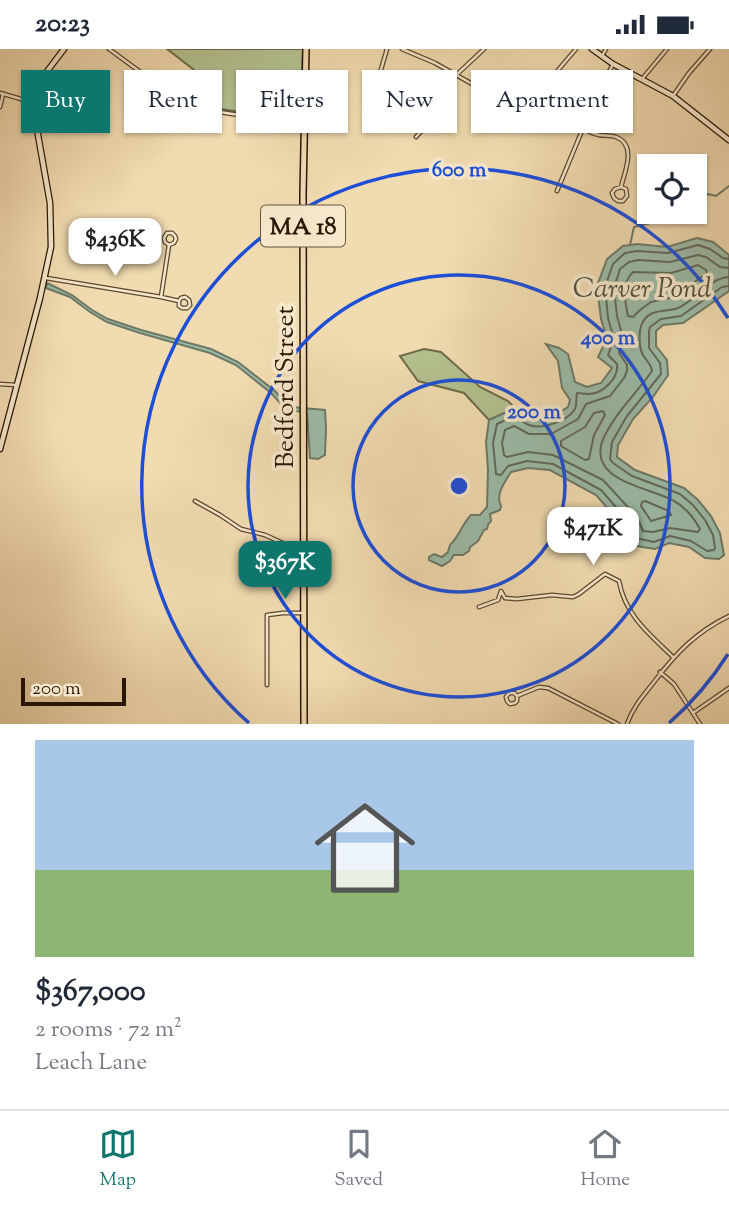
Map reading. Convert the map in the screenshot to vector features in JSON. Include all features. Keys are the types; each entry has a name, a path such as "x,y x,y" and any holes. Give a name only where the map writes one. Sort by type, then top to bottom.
{"main road":[{"name":"Bedford Street","path":"305,70 306,49"},
{"name":"Bedford Street","path":"303,133 304,724"}],"street":[{"path":"49,70 64,49"},
{"path":"109,49 185,106 236,115"},
{"path":"381,70 387,49"},
{"path":"402,49 447,70"},
{"path":"457,74 484,49"},
{"path":"457,76 522,111 576,49"},
{"path":"592,49 613,64 673,96 729,140"},
{"path":"602,56 606,49"},
{"path":"642,79 667,49"},
{"path":"673,96 710,49"},
{"path":"610,70 613,64"},
{"path":"0,107 1,93 21,99"},
{"path":"0,449 51,247 51,212 38,133"},
{"path":"416,137 420,133"},
{"path":"557,191 581,133"},
{"path":"595,133 614,137 628,150 621,187"},
{"path":"621,187 626,190 627,196 620,202 612,193 621,187"},
{"path":"161,297 169,244"},
{"path":"44,278 179,301"},
{"path":"0,384 16,385"},
{"path":"195,501 241,529 265,535 287,545 304,547"},
{"path":"479,607 498,600 501,591 505,598 517,599 552,595 573,597 604,574 620,580 631,614 673,657"},
{"path":"267,685 267,615 304,613"},
{"path":"627,724 641,696 673,657 697,636 729,617"},
{"path":"660,672 674,684 700,724"},
{"path":"517,696 540,687 548,688 618,724"},
{"path":"693,713 729,688"}],"green space":[{"path":"167,49 303,49 302,70 236,70 236,111 222,109 222,70 194,70"},
{"path":"424,349 441,352 480,387 508,401 515,408 489,420 464,393 418,381 400,356"}],"water":[{"name":"Carver Pond","path":"697,238 713,242 729,255 729,291 683,323 663,325 656,331 656,346 667,360 668,375 633,419 618,445 617,457 635,470 684,488 698,500 720,533 724,555 719,559 705,558 689,547 669,543 655,549 630,545 624,527 596,495 550,470 528,468 511,472 500,493 500,510 490,514 491,521 487,529 469,551 463,555 454,555 442,566 429,560 434,554 442,557 448,552 471,515 480,515 487,507 486,442 489,420 515,408 530,417 542,419 568,407 570,400 562,388 558,361 546,344 568,354 575,382 587,387 601,383 612,368 598,357 607,339 601,319 597,286 607,259 623,246 637,244 667,247"},
{"path":"47,283 72,295 108,319 211,349 238,362 291,407 325,410 325,455 318,459 310,458 307,413 282,405 236,365 210,353 107,322 70,297 46,288"}],"waterway":[{"path":"707,195 716,196 729,186"},
{"path":"630,245 634,227 646,224"}]}
